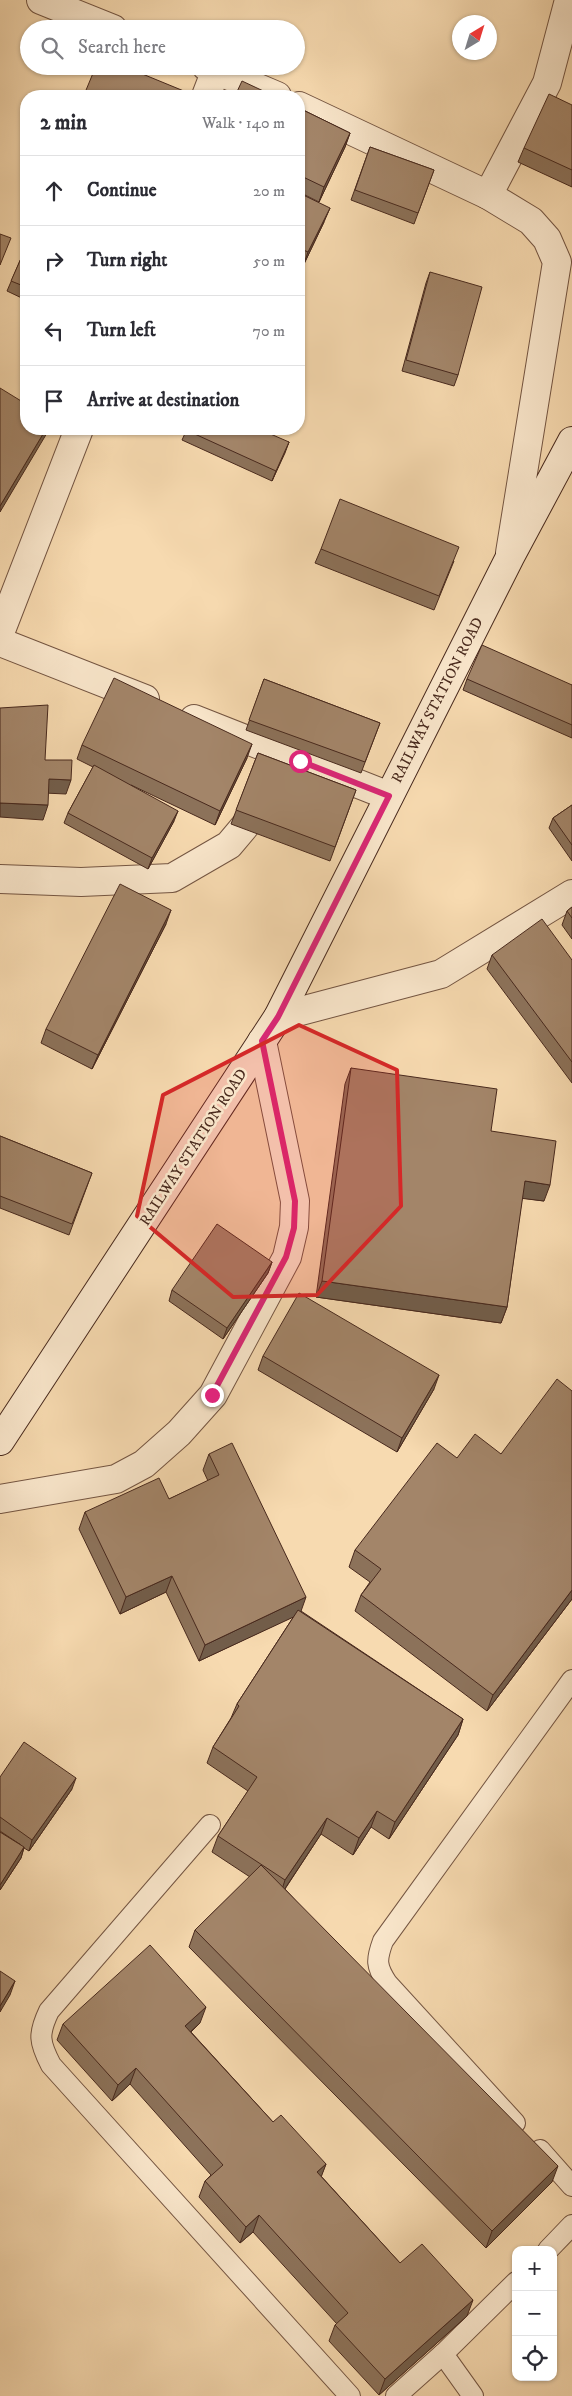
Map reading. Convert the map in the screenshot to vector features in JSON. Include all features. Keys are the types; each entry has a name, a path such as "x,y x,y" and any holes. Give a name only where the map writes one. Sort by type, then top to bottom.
{"street":[{"path":"41,0 91,20"},
{"path":"488,195 547,83 569,0"},
{"path":"207,90 210,75"},
{"path":"228,75 263,90"},
{"path":"305,109 488,195 530,221 547,239 557,262 510,557"},
{"path":"0,633 76,435"},
{"name":"RAILWAY STATION ROAD","path":"0,1441 278,1017 510,557 572,442"},
{"path":"0,642 389,796"},
{"path":"0,879 81,882 172,878 229,845 300,761"},
{"path":"278,1017 441,974 572,894"},
{"path":"0,1499 116,1479 144,1464 179,1433 212,1395 286,1257 294,1228 295,1201 262,1041"}],"lane":[{"path":"572,1680 383,1941 377,1957 379,1970 387,1984 572,2186"},
{"path":"210,1825 49,2011 41,2029 41,2046 51,2065 350,2396"},
{"path":"552,2246 572,2225"},
{"path":"396,2396 443,2354 512,2286"},
{"path":"443,2354 473,2396"}],"highlighted area":[{"path":"299,1025 397,1070 401,1206 317,1295 233,1297 137,1216 163,1095"}],"building":[{"path":"92,75 145,75 181,90 86,90"},
{"path":"242,81 261,90 238,90"},
{"path":"549,94 572,105 572,170 524,148"},
{"path":"305,111 350,133 324,187 305,178"},
{"path":"370,147 434,170 418,213 355,190"},
{"path":"305,196 330,208 308,252 305,251"},
{"path":"0,234 11,238 0,265"},
{"path":"20,261 20,285 11,281"},
{"path":"430,272 482,287 458,375 406,360"},
{"path":"0,388 20,400 20,435 42,435 0,506"},
{"path":"197,435 273,435 289,442 276,471"},
{"path":"340,499 459,547 439,596 321,549"},
{"path":"482,645 572,685 572,725 467,679"},
{"path":"114,678 252,744 220,811 82,745"},
{"path":"264,679 380,723 365,762 249,720"},
{"path":"48,705 45,760 72,760 71,780 49,779 48,805 0,803 0,708"},
{"path":"258,753 356,790 335,847 236,810"},
{"path":"94,765 178,811 152,858 68,813"},
{"path":"572,805 572,845 553,818"},
{"path":"120,884 171,910 98,1055 46,1029"},
{"path":"572,907 572,918 567,911"},
{"path":"542,919 572,960 572,1062 492,955"},
{"path":"351,1068 497,1089 491,1131 556,1141 550,1185 525,1181 507,1307 322,1281"},
{"path":"0,1136 92,1173 72,1224 0,1196"},
{"path":"217,1224 272,1262 227,1328 172,1290"},
{"path":"299,1293 439,1375 402,1438 263,1356"},
{"path":"557,1379 572,1391 572,1590 493,1695 361,1595 381,1569 355,1550 437,1443 457,1458 475,1434 501,1454"},
{"path":"232,1443 306,1597 205,1645 172,1576 126,1597 85,1512 159,1478 169,1499 219,1475 209,1454"},
{"path":"298,1610 463,1719 395,1822 377,1811 359,1838 327,1818 285,1880 218,1836 257,1777 213,1747 239,1706 237,1704"},
{"path":"24,1742 76,1778 32,1840 0,1817 0,1777"},
{"path":"0,1832 24,1847 0,1885"},
{"path":"261,1865 558,2166 492,2231 195,1930"},
{"path":"150,1945 206,2007 185,2026 273,2122 281,2115 326,2164 317,2172 400,2263 422,2244 473,2300 385,2379 335,2325 348,2313 259,2215 246,2227 205,2181 223,2165 136,2068 118,2085 63,2024"},
{"path":"0,1971 15,1981 0,2006"}],"route":[{"path":"212,1395 243,1341 286,1257 294,1228 295,1201 262,1041 278,1017 389,796 300,761"}]}
